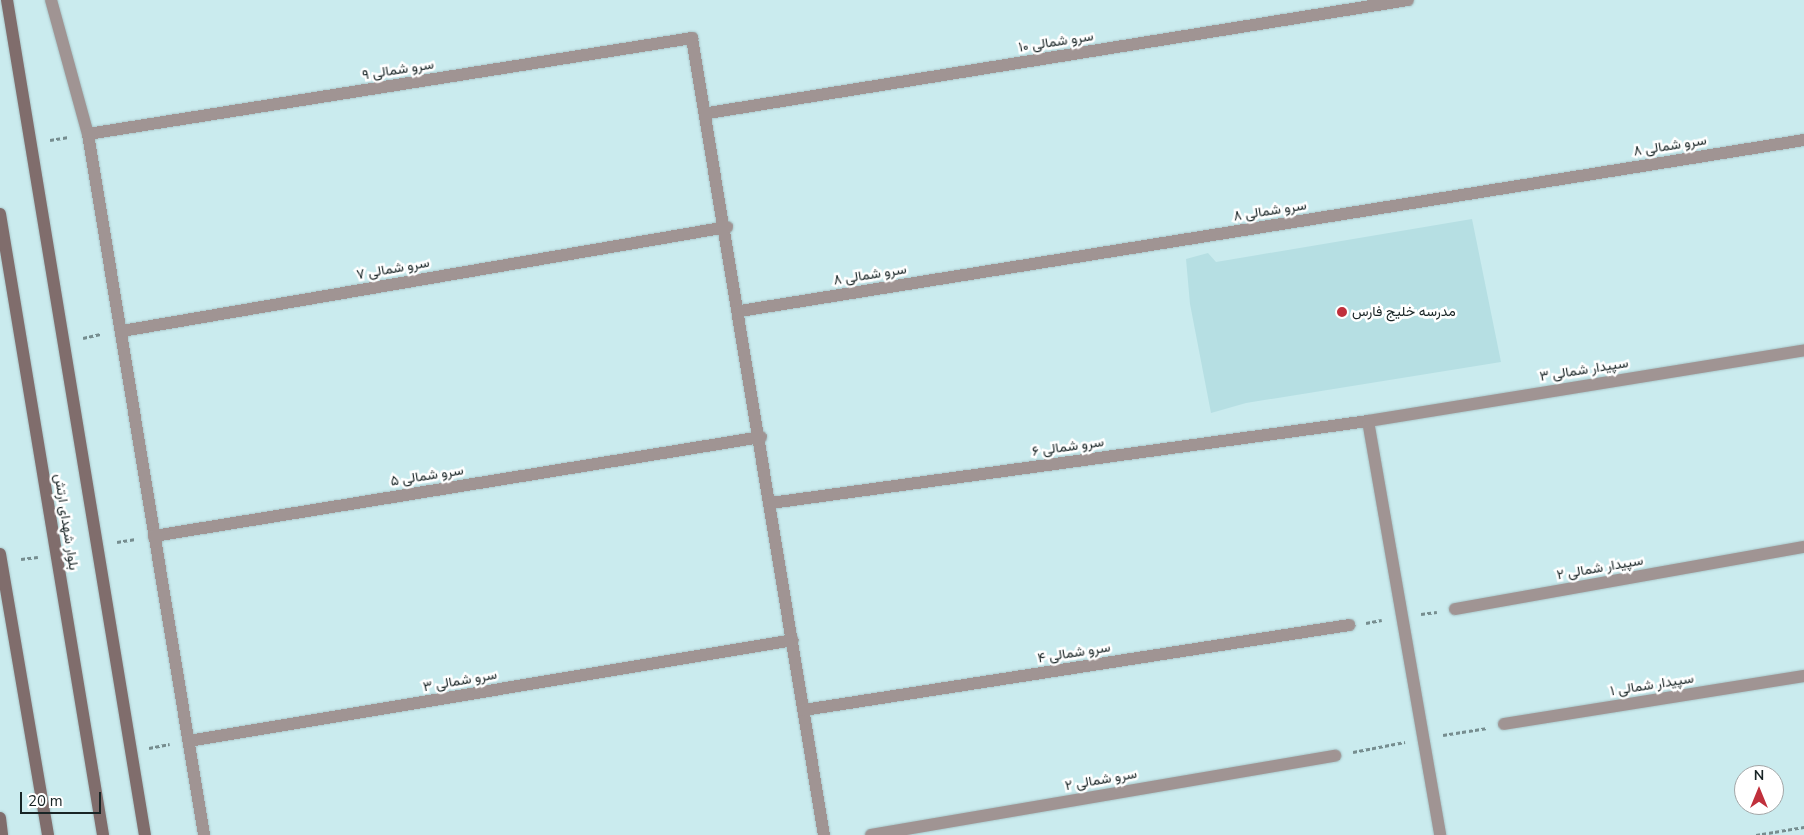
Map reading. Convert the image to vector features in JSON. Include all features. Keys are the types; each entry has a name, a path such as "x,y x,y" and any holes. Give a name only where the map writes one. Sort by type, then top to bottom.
{"main road":[{"path":"7,0 33,143 145,835"},
{"name":"بلوار شهدای ارتش","path":"0,214 103,835"},
{"path":"0,554 48,835"},
{"path":"0,818 2,835"}],"street":[{"path":"51,0 88,134 122,330 204,835"},
{"name":"سرو شمالی ۱۰","path":"708,113 1408,0"},
{"name":"سرو شمالی ۹","path":"88,134 692,38 708,113"},
{"path":"708,113 824,835"},
{"name":"سرو شمالی ۸","path":"740,311 1804,140"},
{"name":"سرو شمالی ۷","path":"122,330 727,226"},
{"name":"سپیدار شمالی ۳","path":"1368,421 1804,350"},
{"path":"1368,421 1425,738 1440,835"},
{"name":"سرو شمالی ۶","path":"771,503 1368,421"},
{"name":"سرو شمالی ۵","path":"154,536 760,437"},
{"name":"۲ سپیدار شمالی","path":"1455,609 1804,547"},
{"name":"سرو شمالی ۴","path":"804,710 1349,625"},
{"name":"سرو شمالی ۳","path":"189,741 793,640"},
{"name":"سپیدار شمالی ۱","path":"1504,724 1804,676"},
{"name":"سرو شمالی ۲","path":"871,835 1335,756"}],"path":[{"path":"33,143 88,134"},
{"path":"65,341 122,330"},
{"path":"99,545 154,536"},
{"path":"1349,625 1455,609"},
{"path":"1335,756 1504,724"},
{"path":"131,751 189,741"},
{"path":"1756,835 1804,827"}],"shaded area":[{"name":"مدرسه خلیج فارس","path":"1472,219 1501,362 1246,403 1211,413 1190,304 1186,259 1208,253 1216,262"}],"place":[{"name":"مدرسه خلیج فارس","path":"1342,312"}]}
